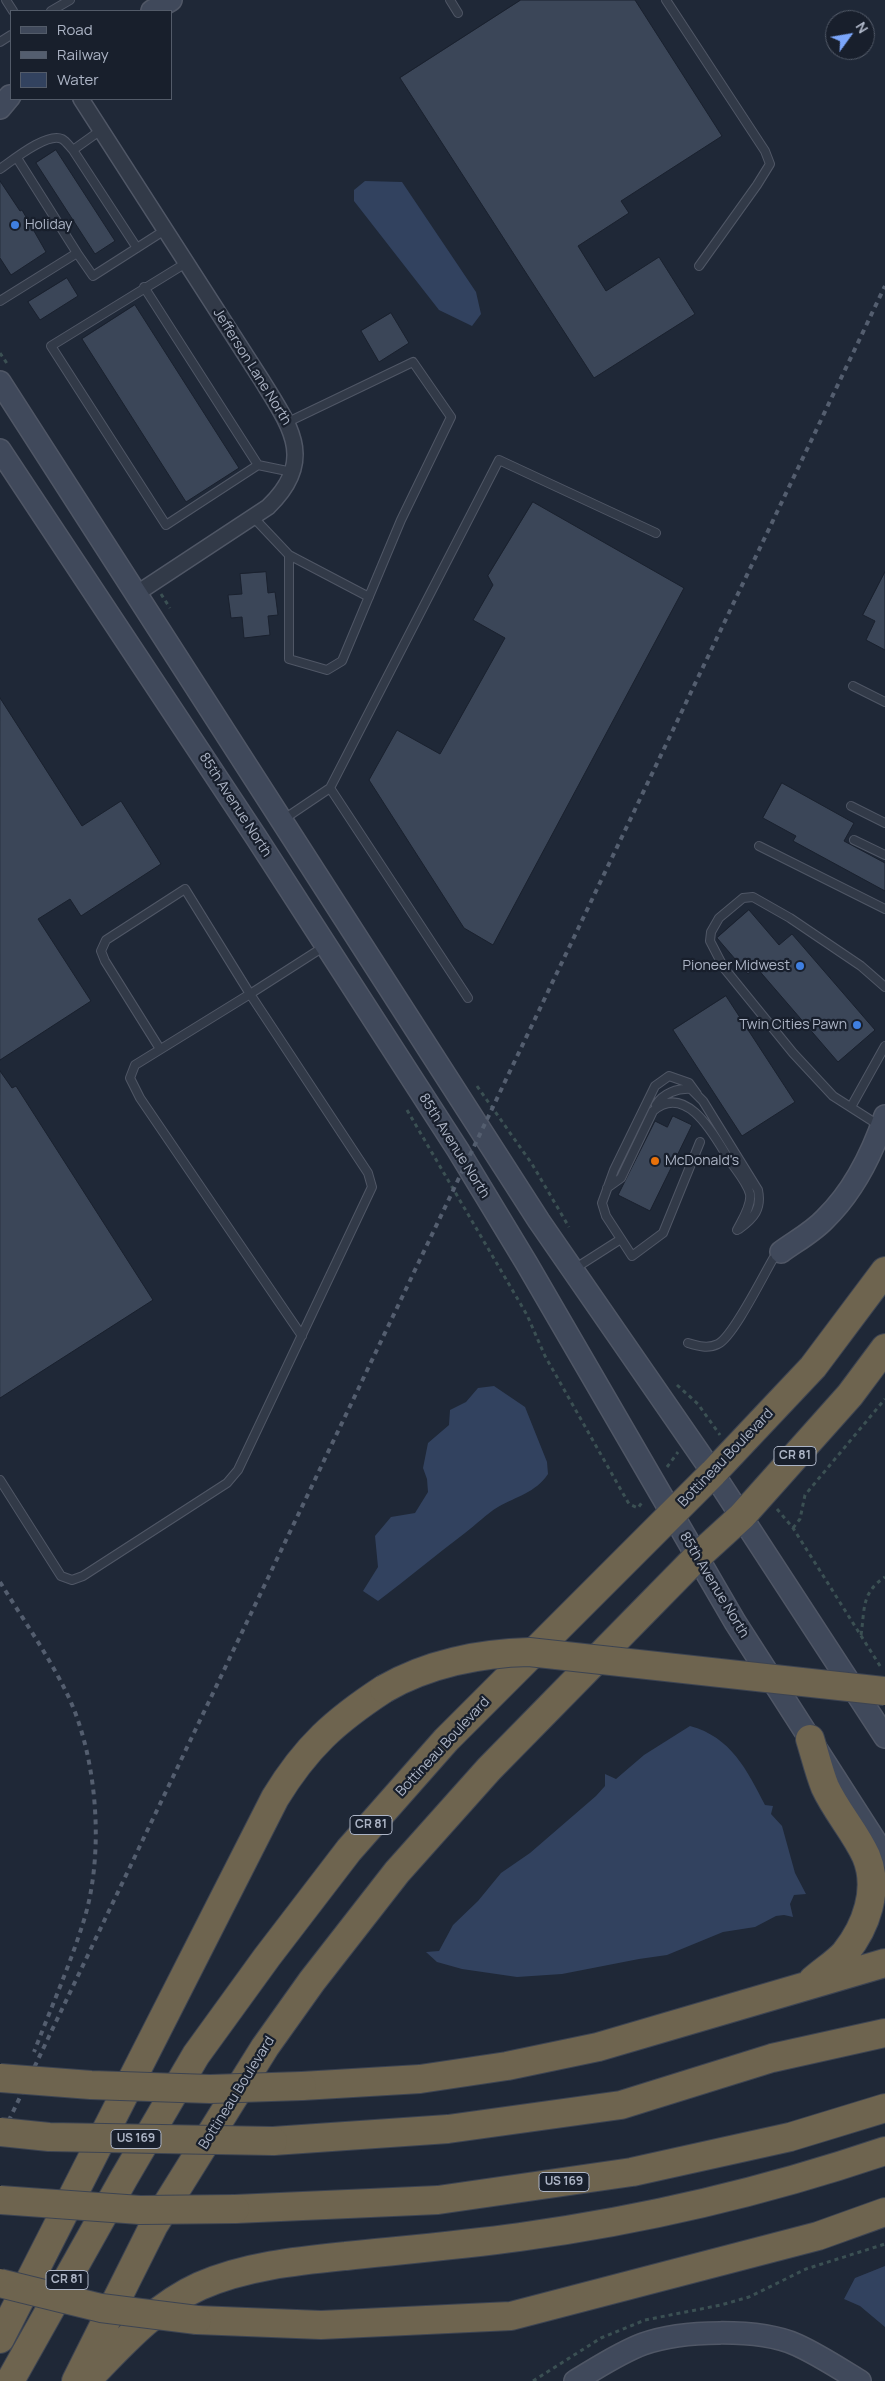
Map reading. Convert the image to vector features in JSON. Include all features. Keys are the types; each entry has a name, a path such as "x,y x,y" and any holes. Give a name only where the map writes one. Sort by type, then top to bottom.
{"highway":[{"name":"Bottineau Boulevard","path":"10,2381 124,2178 196,2055 267,1957 349,1850 446,1740 713,1473 813,1367 885,1271"},
{"name":"Bottineau Boulevard","path":"76,2381 154,2226 265,2047 312,1981 397,1872 489,1769 697,1557 742,1516 850,1395 885,1348"},
{"path":"0,2339 275,1798 293,1768 321,1737 356,1707 384,1689 420,1672 493,1653 529,1652 885,1691"},
{"path":"803,1988 844,1954 865,1920 871,1891 866,1857 826,1787 810,1739"},
{"path":"0,2078 91,2085 210,2089 420,2079 507,2066 598,2047 885,1963"},
{"name":"US 169","path":"0,2132 59,2138 273,2141 448,2129 622,2104 772,2058 885,2033"},
{"name":"US 169","path":"0,2200 140,2210 235,2209 438,2200 632,2172 790,2137 885,2108"},
{"path":"86,2381 128,2338 164,2306 200,2286 240,2272 287,2262 519,2238 584,2227 772,2186 885,2151"},
{"path":"0,2283 100,2308 197,2320 321,2325 511,2316 818,2236 885,2212"}],"main road":[{"path":"154,10 171,0"},
{"path":"0,382 572,1270 742,1516 885,1737"},
{"name":"85th Avenue North","path":"0,450 256,837 466,1163 735,1622 885,1856"},
{"path":"256,837 282,820"},
{"path":"326,945 352,928"},
{"path":"782,1252 824,1220 847,1195 867,1161 883,1122"},
{"path":"575,2381 609,2360 644,2344 683,2336 722,2332 760,2336 796,2344 860,2381"}],"street":[{"name":"Jefferson Lane North","path":"82,100 288,422 296,450 292,472 282,494 254,518 136,594"}],"lane":[{"path":"53,10 70,0"},
{"path":"450,0 458,13"},
{"path":"666,0 766,151 770,164 699,266"},
{"path":"73,150 101,130"},
{"path":"0,168 43,141 52,138 62,139 73,150 137,248"},
{"path":"17,158 92,276 165,230"},
{"path":"0,301 77,253"},
{"path":"186,263 144,287 51,346 166,525 258,465 292,472"},
{"path":"144,287 258,465"},
{"path":"288,422 413,362 451,417 401,520 342,661 327,670 289,660 289,555"},
{"path":"282,820 330,788 499,460 656,533"},
{"path":"254,518 289,555 369,597"},
{"path":"853,686 885,702"},
{"path":"330,788 468,998"},
{"path":"851,806 885,823"},
{"path":"854,840 885,855"},
{"path":"759,846 885,909"},
{"path":"0,1480 61,1576 72,1580 83,1576 226,1484 238,1470 372,1187 368,1173 250,994 185,889 106,940 102,951 105,961 160,1049"},
{"path":"883,1122 851,1108 833,1096 820,1082 739,988 716,956 710,941 711,932 719,918 743,898 753,896 853,960 885,986"},
{"path":"302,1336 140,1098 130,1078 135,1065 326,945"},
{"path":"851,1108 885,1046"},
{"path":"653,1110 660,1105 678,1103 697,1114 713,1134 750,1194 750,1201 737,1230 752,1219 758,1209 760,1200 758,1190 697,1094 689,1084 669,1076 655,1086 607,1188 602,1203 606,1216 632,1256 663,1233 700,1142"},
{"path":"607,1188 621,1178 658,1102 673,1091 682,1088 691,1088 697,1094"},
{"path":"572,1270 620,1239"},
{"path":"688,1343 709,1347 720,1343 736,1322 773,1259 782,1252"}],"path":[{"path":"405,1106 445,1178 527,1314 545,1356 629,1504 638,1508 704,1414"},
{"path":"793,1528 800,1519 805,1495 885,1399"},
{"path":"777,1510 793,1528 885,1674"},
{"path":"861,1636 866,1596 873,1585 885,1577"},
{"path":"533,2381 601,2338 645,2320 721,2305 749,2297 806,2269 885,2244"}],"water":[{"path":"365,181 402,182 476,292 481,314 472,326 439,310 354,201 354,190"},
{"path":"494,1386 525,1407 547,1462 548,1474 537,1486 525,1494 489,1513 378,1601 363,1591 378,1567 375,1536 391,1517 415,1513 428,1492 427,1479 423,1468 428,1443 449,1425 450,1410 466,1402 478,1388"},
{"path":"690,1726 704,1731 727,1747 744,1768 765,1805 773,1806 771,1814 782,1826 795,1873 806,1894 794,1895 790,1904 793,1917 776,1916 755,1927 723,1932 667,1955 562,1974 517,1977 462,1969 437,1962 426,1952 439,1951 453,1925 478,1901 501,1873 530,1853 596,1796 605,1786 605,1774 616,1779 644,1755"},
{"path":"885,2266 885,2327 860,2306 844,2299 855,2278"}],"building":[{"path":"521,0 635,0 722,136 621,201 629,213 578,246 606,291 659,257 695,314 594,378 400,78"},
{"name":"Holiday","path":"56,150 115,241 95,254 36,163"},
{"name":"Holiday","path":"0,181 20,211 22,210 46,252 11,275 0,258"},
{"path":"67,278 78,296 40,320 28,302"},
{"path":"135,305 239,468 186,502 82,339"},
{"path":"391,313 409,343 379,362 361,331"},
{"path":"533,502 684,588 493,945 464,928 369,780 397,730 440,754 505,638 473,620 493,585 488,576"},
{"path":"266,572 268,593 275,592 278,615 268,616 270,635 244,638 242,617 231,618 228,595 242,594 240,574"},
{"path":"885,572 885,650 866,640 875,621 863,615"},
{"path":"0,698 82,826 121,801 161,864 81,916 70,899 38,919 91,1001 0,1060"},
{"path":"782,783 854,823 844,841 885,863 885,891 793,841 796,836 763,818"},
{"path":"749,910 779,945 792,934 875,1030 838,1062 756,967 748,974 717,938"},
{"path":"726,996 795,1102 742,1136 673,1030"},
{"path":"0,1071 12,1088 16,1086 153,1300 0,1398"},
{"name":"McDonald's","path":"673,1116 692,1125 650,1211 618,1195 655,1121 667,1127"}],"railway":[{"path":"0,2139 885,286"},
{"path":"0,1582 46,1655 70,1700 87,1752 95,1809 94,1867 84,1920 67,1970 34,2052"}],"place":[{"name":"Holiday","path":"15,225"},
{"name":"Pioneer Midwest","path":"800,966"},
{"name":"Twin Cities Pawn","path":"857,1025"},
{"name":"McDonald's","path":"655,1161"}]}
